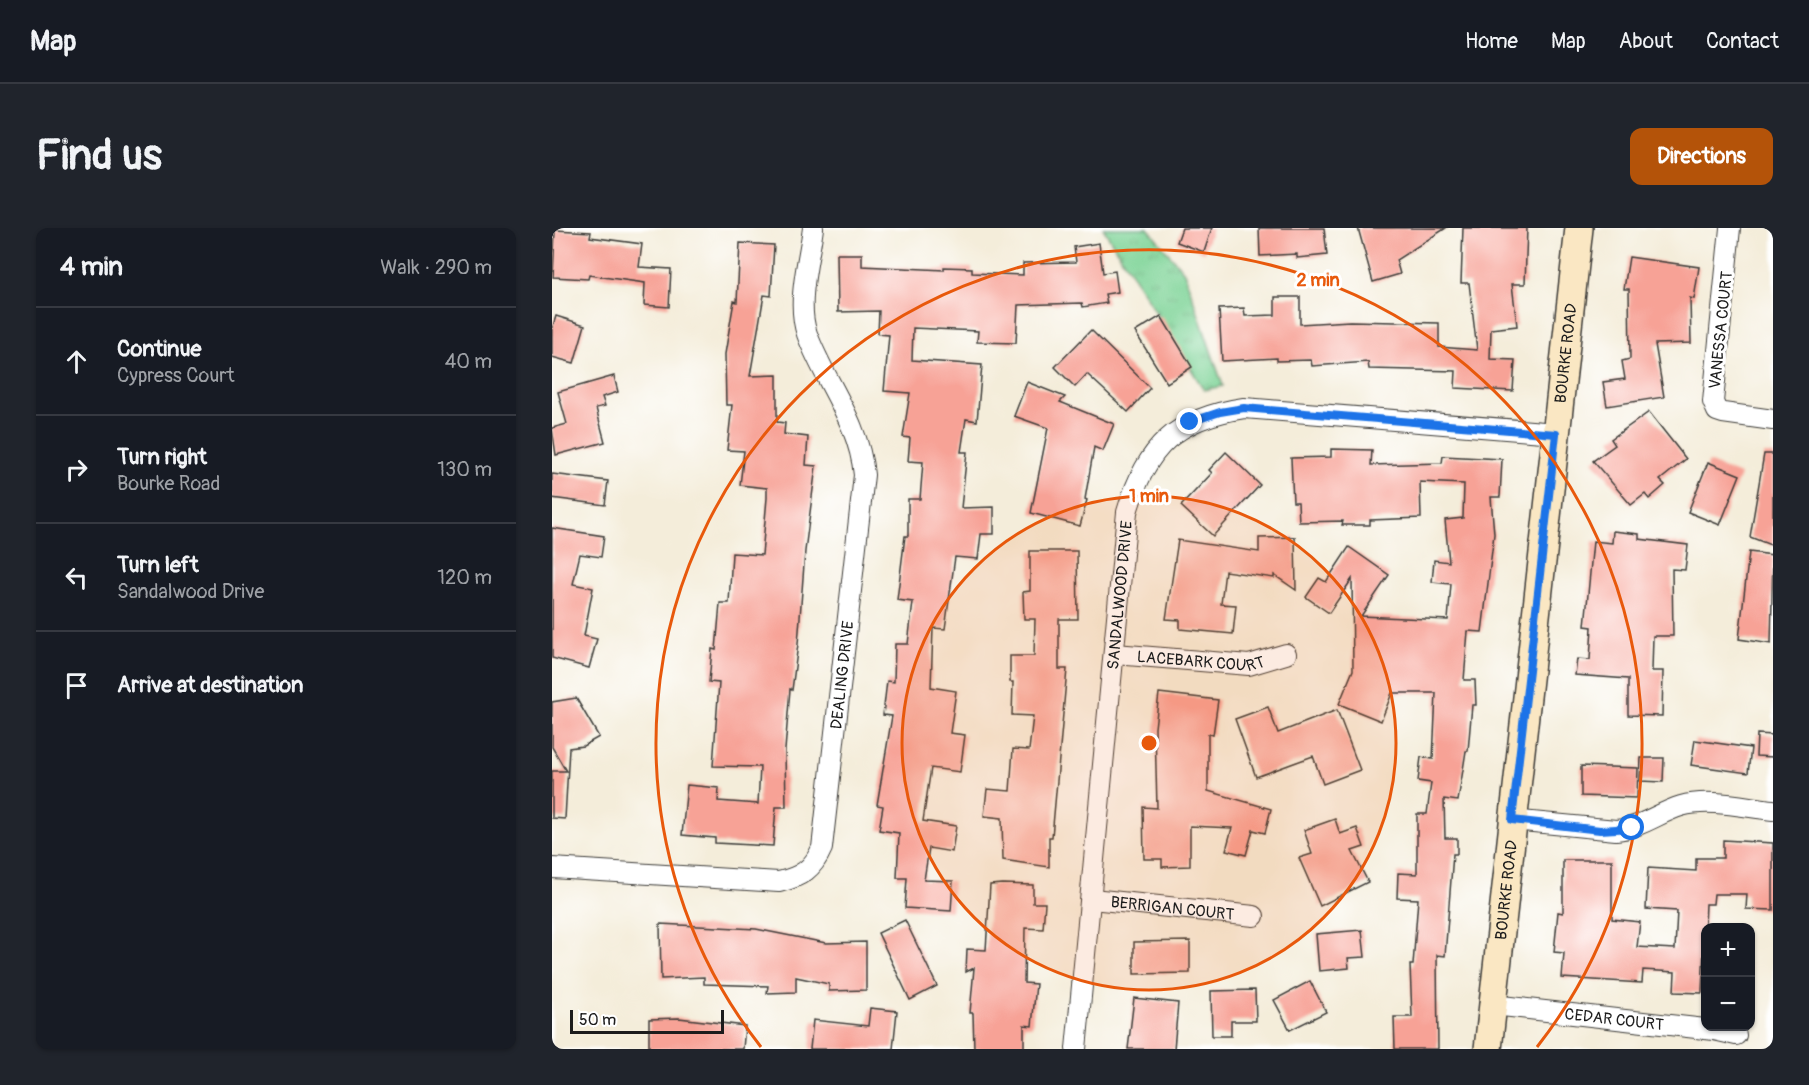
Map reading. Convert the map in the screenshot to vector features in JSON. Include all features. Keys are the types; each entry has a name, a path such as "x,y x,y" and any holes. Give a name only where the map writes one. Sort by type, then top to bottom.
{"main road":[{"name":"BOURKE ROAD","path":"1488,1049 1579,228"}],"street":[{"name":"DEALING DRIVE","path":"552,868 779,882 804,873 813,866 822,848 864,475 857,435 807,333 804,303 813,228"},
{"name":"VANESSA COURT","path":"1730,228 1713,402 1717,411 1723,413 1773,420"},
{"name":"SANDALWOOD DRIVE","path":"1076,1049 1127,512 1137,479 1160,446 1190,422 1220,412 1244,408 1556,434"},
{"name":"LACEBARK COURT","path":"1115,654 1249,665 1286,654"},
{"path":"1512,820 1616,830 1632,828 1681,806 1699,804 1773,810"},
{"name":"BERRIGAN COURT","path":"1092,899 1254,916"},
{"name":"CEDAR COURT","path":"1493,1005 1714,1030 1740,1037"}],"green space":[{"path":"1103,228 1148,228 1184,272 1223,386 1204,390"}],"building":[{"path":"1182,228 1212,228 1204,252 1177,242"},
{"path":"1259,228 1324,228 1327,255 1297,258 1297,254 1260,256"},
{"path":"1358,228 1446,228 1396,260 1400,274 1373,282"},
{"path":"1463,228 1527,228 1525,284 1512,284 1517,326 1491,329 1490,359 1515,360 1513,391 1455,388 1456,371 1369,369 1368,362 1312,366 1311,360 1277,361 1277,358 1222,361 1219,309 1244,308 1245,316 1275,315 1275,297 1300,297 1300,324 1350,321 1439,323 1439,347 1477,350 1469,283 1461,283"},
{"path":"555,230 591,232 590,237 642,244 639,267 671,269 669,307 644,305 645,283 589,275 588,279 553,277"},
{"path":"740,243 774,245 771,296 764,295 750,376 777,375 777,422 785,423 784,434 808,437 806,465 816,466 805,551 798,644 792,690 790,689 785,750 786,807 776,807 773,846 715,843 715,838 682,835 687,785 719,788 718,801 758,804 760,767 713,766 719,683 709,682 712,649 716,650 720,603 729,603 732,553 762,555 767,498 767,488 740,485 744,451 727,450 732,405 726,405 725,354 734,301 737,302"},
{"path":"1099,243 1103,273 1115,271 1118,292 1105,294 1107,303 1083,307 1082,303 1018,305 1016,343 977,342 978,331 913,328 912,360 982,365 977,421 966,419 961,452 967,452 961,508 994,507 994,534 981,534 978,559 955,557 945,629 933,628 931,687 956,691 950,733 965,735 960,772 931,768 923,821 956,826 952,852 929,848 924,880 953,881 951,911 905,908 907,878 897,878 899,833 879,830 883,806 877,805 892,716 883,715 887,681 894,682 895,644 908,644 913,602 897,600 905,536 908,536 908,499 920,499 923,462 908,461 910,438 903,437 910,393 884,391 889,335 878,334 879,311 838,312 837,254 862,254 862,266 944,270 944,267 972,268 972,273 1023,275 1023,263 1076,262 1074,247"},
{"path":"1629,257 1699,267 1694,299 1690,298 1691,343 1655,344 1664,397 1607,406 1603,382 1625,379 1622,361 1630,359 1629,289 1624,289"},
{"path":"556,316 585,325 574,363 552,357 552,329"},
{"path":"1161,316 1192,367 1167,383 1135,332"},
{"path":"1091,330 1150,388 1128,412 1087,374 1075,387 1055,367"},
{"path":"614,376 618,392 602,397 605,406 596,408 605,442 556,455 552,428 567,424 558,392"},
{"path":"1027,382 1065,397 1060,402 1114,424 1103,451 1094,447 1085,499 1087,500 1080,526 1031,513 1048,428 1014,416"},
{"path":"1649,412 1686,459 1660,480 1665,485 1649,499 1645,494 1631,505 1593,461 1615,445 1611,439"},
{"path":"1331,449 1372,450 1371,465 1442,463 1443,456 1502,459 1500,497 1491,497 1494,534 1482,632 1468,631 1464,680 1475,680 1476,705 1472,705 1468,751 1466,751 1458,801 1444,799 1445,838 1457,838 1457,854 1453,854 1445,956 1437,955 1438,1049 1395,1049 1394,1017 1412,1017 1410,965 1413,965 1418,899 1397,898 1398,873 1417,874 1417,814 1427,814 1431,783 1418,781 1421,757 1433,759 1436,693 1392,693 1381,721 1339,704 1353,670 1352,579 1329,613 1306,597 1319,578 1326,582 1349,547 1389,575 1361,616 1448,620 1451,584 1432,582 1434,560 1449,562 1445,520 1463,518 1464,484 1420,482 1421,518 1370,520 1370,525 1342,525 1343,521 1299,522 1298,502 1293,502 1291,458 1331,457"},
{"path":"1226,452 1260,485 1213,536 1181,506 1212,473 1209,470"},
{"path":"1764,454 1773,454 1773,546 1750,537"},
{"path":"1708,462 1740,475 1720,525 1688,512"},
{"path":"552,474 608,481 605,505 552,498"},
{"path":"552,528 604,536 601,557 580,554 573,584 593,588 584,636 597,639 589,668 552,658"},
{"path":"1613,531 1639,534 1639,539 1688,545 1685,570 1672,569 1673,636 1653,636 1652,671 1663,671 1662,716 1628,715 1628,679 1575,675 1577,659 1590,660 1592,627 1585,626 1593,541 1612,543"},
{"path":"1295,537 1296,590 1274,575 1274,578 1225,571 1221,604 1236,605 1233,634 1180,629 1180,620 1166,619 1178,540 1259,552 1259,538"},
{"path":"1030,551 1077,551 1078,619 1059,619 1059,669 1067,669 1052,837 1049,837 1049,867 1003,860 1002,818 984,816 987,789 1010,791 1013,749 1029,750 1033,716 1012,715 1013,682 1010,682 1010,656 1034,656 1035,619 1024,619 1023,592 1030,591"},
{"path":"1749,552 1773,555 1771,644 1739,639"},
{"path":"1159,693 1218,700 1213,735 1208,734 1208,791 1271,809 1265,833 1253,830 1246,855 1226,850 1232,828 1190,826 1190,866 1162,867 1162,859 1144,859 1143,807 1157,808 1155,728"},
{"path":"576,698 599,737 583,746 569,748 565,819 552,818 552,771 566,771 552,747 552,702"},
{"path":"1268,707 1278,733 1337,710 1360,770 1323,784 1313,756 1256,777 1235,719"},
{"path":"1757,734 1773,735 1773,757 1756,756"},
{"path":"1695,740 1751,748 1748,773 1691,765"},
{"path":"1641,758 1664,758 1663,782 1640,781"},
{"path":"1581,766 1638,768 1637,798 1581,796"},
{"path":"1335,819 1340,834 1357,828 1364,847 1352,851 1368,882 1320,906 1299,858 1312,854 1304,830"},
{"path":"1723,840 1773,843 1773,910 1746,909 1747,894 1714,894 1713,904 1706,904 1705,923 1701,923 1701,993 1674,992 1675,972 1643,970 1642,983 1562,978 1564,953 1554,952 1558,912 1563,913 1563,860 1612,860 1612,919 1640,922 1637,947 1675,949 1677,911 1646,909 1648,868 1696,871 1696,858 1723,858"},
{"path":"990,885 1033,885 1033,903 1045,903 1043,929 1025,928 1024,983 1036,984 1032,1026 1024,1025 1024,1049 974,1049 973,1013 970,1013 974,968 966,972 967,949 986,950"},
{"path":"905,920 937,986 910,1000 878,933"},
{"path":"660,924 756,929 826,943 866,942 866,990 829,991 829,984 796,977 796,992 767,993 768,986 704,984 704,977 661,979"},
{"path":"1362,930 1365,957 1348,958 1349,968 1319,971 1316,934"},
{"path":"1190,941 1190,973 1134,974 1134,942"},
{"path":"1310,981 1326,1012 1290,1030 1274,1000"},
{"path":"1255,990 1256,1021 1231,1021 1231,1036 1212,1036 1211,991"},
{"path":"1134,998 1178,1003 1174,1049 1128,1049"},
{"path":"870,1008 897,1011 893,1049 810,1049 813,1020 868,1026"},
{"path":"679,1018 745,1026 743,1049 649,1049 649,1019"}],"route":[{"path":"1190,422 1220,412 1244,408 1556,434 1512,820 1600,830 1632,828"}]}
